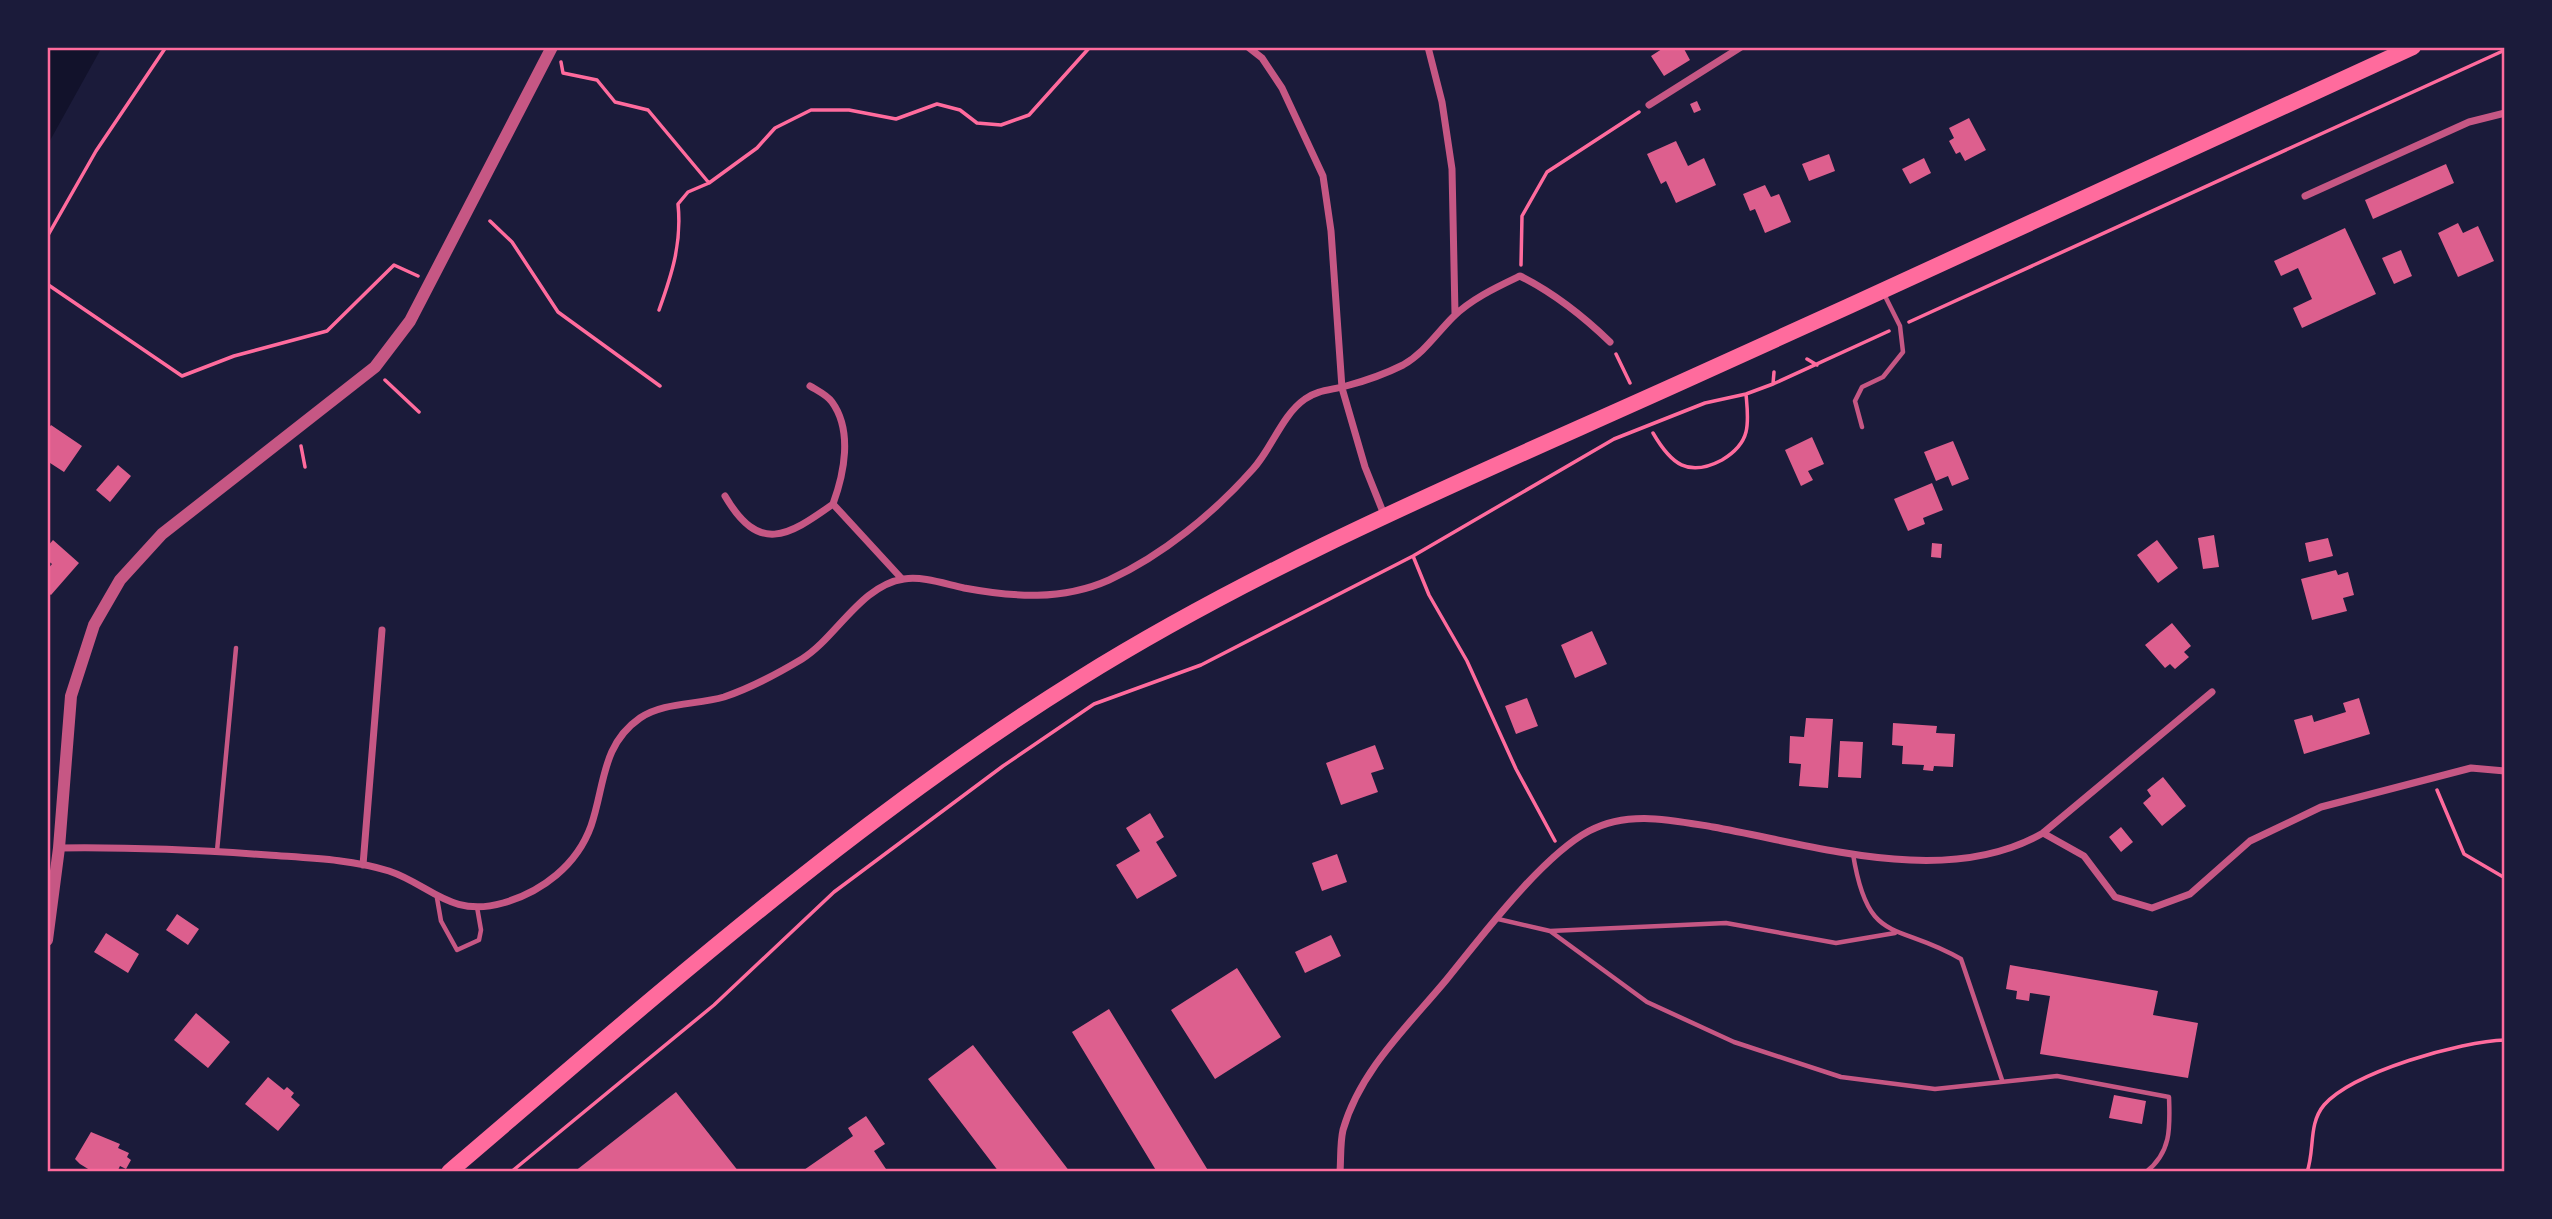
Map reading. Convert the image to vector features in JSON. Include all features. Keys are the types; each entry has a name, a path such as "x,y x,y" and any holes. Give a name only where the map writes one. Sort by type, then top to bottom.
{"highway":[{"path":"449,1172 806,873 978,745 1154,635 1385,517 2413,47"}],"street":[{"path":"1248,47 1262,58 1282,88 1323,176 1331,231 1342,388 1365,467 1385,517"},
{"path":"1428,47 1442,102 1452,169 1455,314"},
{"path":"1649,106 1741,47"},
{"path":"47,940 59,848 71,696 101,614 120,580 162,534 375,367 410,321 551,49"},
{"path":"2305,195 2469,122 2505,113"},
{"path":"59,848 217,851 363,865 393,872 437,898 477,907 502,903 538,888 560,874 576,855 591,827 605,762 627,728 645,714 722,698 762,681 807,656 876,591 902,579 1014,596 1050,596 1082,590 1111,579 1183,535 1220,502 1254,468 1301,401 1317,392 1342,388 1407,363 1430,345 1455,314 1493,289 1520,276 1542,286 1578,312 1610,342"},
{"path":"725,496 737,517 752,531 774,536 799,528 833,504 845,459 839,415 831,400 810,386"},
{"path":"833,504 902,579"},
{"path":"363,865 382,630"},
{"path":"1340,1172 1343,1131 1362,1083 1559,849 1590,830 1623,819 1661,818 1853,854 1947,859 1996,854 2022,845 2043,833 2212,692"},
{"path":"2043,833 2084,856 2115,897 2152,908 2190,894 2228,857 2273,829 2321,807 2470,768 2505,771"}],"lane":[{"path":"1862,427 1855,401 1862,387 1883,377 1903,352 1900,326 1881,290"},
{"path":"217,851 227,773 236,648"},
{"path":"1853,854 1859,889 1873,917 1895,933 1942,948 1961,959 2002,1080"},
{"path":"437,898 441,921 457,950 479,940 481,930 477,907"},
{"path":"1498,919 1550,931 1726,923 1836,943 1895,933"},
{"path":"1550,931 1647,1002 1758,1050 1841,1077 1936,1089 2057,1076 2169,1097 2171,1135 2157,1163 2146,1172"}],"path":[{"path":"47,237 96,151 166,47"},
{"path":"659,310 676,262 681,226 678,204 688,192 709,183 757,148 775,128 811,110 849,110 896,119 937,104 960,110 977,123 1001,125 1029,115 1090,47"},
{"path":"551,49 562,64 563,73 597,79 615,102 648,110 709,183"},
{"path":"511,1172 713,1005 834,892 1003,766 1094,704 1201,665 1413,555 1614,439 1705,403 1746,394 1817,365 2505,50"},
{"path":"1520,276 1522,216 1547,172 1649,106"},
{"path":"490,221 512,242 558,312 660,386"},
{"path":"47,284 182,376 234,356 327,331 394,265 430,282"},
{"path":"1610,342 1630,383"},
{"path":"1807,359 1817,365"},
{"path":"375,367 392,390 419,412"},
{"path":"1773,384 1774,372"},
{"path":"1653,433 1665,453 1679,465 1703,470 1732,454 1746,434 1746,394"},
{"path":"297,430 305,467"},
{"path":"1413,555 1429,595 1467,661 1516,769 1559,849"},
{"path":"2431,778 2464,854 2505,878"},
{"path":"2307,1172 2313,1155 2313,1126 2325,1105 2353,1086 2392,1066 2486,1040 2505,1040"}],"shaded area":[{"path":"47,47 102,47 47,146"}],"building":[{"path":"1665,47 1683,47 1690,60 1664,76 1651,56"},
{"path":"1697,101 1701,110 1694,113 1690,104"},
{"path":"1969,118 1986,150 1965,161 1960,152 1956,154 1949,141 1954,138 1949,128"},
{"path":"1676,141 1688,166 1704,158 1716,185 1676,203 1666,181 1661,184 1647,154"},
{"path":"1829,154 1835,171 1809,181 1802,164"},
{"path":"1924,158 1931,173 1910,184 1902,169"},
{"path":"2446,164 2454,183 2373,219 2365,200"},
{"path":"1765,185 1771,197 1779,194 1791,222 1765,233 1755,209 1750,211 1743,194"},
{"path":"2458,223 2463,233 2478,226 2494,261 2458,277 2438,233"},
{"path":"2345,228 2376,294 2302,328 2293,308 2312,299 2298,268 2281,276 2274,261"},
{"path":"2401,250 2412,276 2394,284 2382,258"},
{"path":"51,425 82,446 64,472 47,461 47,431"},
{"path":"1812,437 1824,464 1808,471 1813,480 1801,486 1785,450"},
{"path":"1953,441 1969,479 1952,486 1948,476 1936,481 1924,452"},
{"path":"118,465 131,476 110,502 96,490"},
{"path":"1932,483 1943,510 1923,518 1925,524 1908,531 1894,499"},
{"path":"2214,535 2219,567 2203,569 2198,538"},
{"path":"2328,538 2333,556 2309,562 2305,543"},
{"path":"53,540 79,563 51,595 47,592 47,570 52,564 47,560 47,547"},
{"path":"2157,540 2178,568 2158,583 2137,555"},
{"path":"1932,543 1942,544 1941,558 1931,557"},
{"path":"2336,570 2338,575 2348,572 2354,595 2343,598 2347,611 2312,620 2301,579"},
{"path":"2172,623 2191,646 2184,652 2189,657 2175,669 2170,664 2165,668 2145,645"},
{"path":"1592,631 1607,664 1575,678 1561,645"},
{"path":"1527,698 1538,726 1516,734 1505,706"},
{"path":"2359,698 2370,734 2304,754 2294,720 2312,715 2314,722 2346,712 2343,703"},
{"path":"1806,718 1833,719 1828,788 1799,786 1801,764 1789,763 1790,736 1804,737"},
{"path":"1893,723 1937,726 1936,733 1955,734 1953,767 1934,766 1933,771 1923,770 1924,765 1902,764 1903,746 1892,745"},
{"path":"1840,741 1863,742 1861,778 1838,777"},
{"path":"1375,745 1384,769 1371,773 1378,792 1341,805 1326,763"},
{"path":"2163,777 2186,806 2162,826 2143,803 2151,796 2147,790"},
{"path":"1150,813 1164,837 1156,842 1177,876 1137,899 1116,865 1140,851 1126,828"},
{"path":"2121,827 2133,842 2121,852 2109,837"},
{"path":"1337,854 1347,882 1322,891 1312,863"},
{"path":"177,914 199,929 188,945 166,930"},
{"path":"106,933 139,954 128,973 94,952"},
{"path":"1331,935 1341,956 1305,973 1295,952"},
{"path":"2010,965 2158,991 2153,1015 2198,1023 2188,1078 2040,1054 2050,996 2030,993 2029,1001 2016,999 2017,991 2006,989"},
{"path":"1237,968 1281,1037 1215,1079 1171,1010"},
{"path":"1109,1009 1209,1172 1157,1172 1072,1032"},
{"path":"196,1013 230,1042 208,1068 174,1040"},
{"path":"973,1045 1070,1172 999,1172 928,1079"},
{"path":"268,1077 284,1090 287,1087 294,1093 291,1097 300,1105 278,1131 245,1104"},
{"path":"676,1092 739,1172 574,1172"},
{"path":"2114,1095 2146,1101 2142,1124 2109,1118"},
{"path":"866,1116 885,1144 874,1151 888,1172 801,1172 853,1136 848,1128"},
{"path":"91,1132 120,1144 118,1148 129,1153 127,1157 131,1160 126,1169 120,1166 117,1172 93,1172 75,1159"}]}
